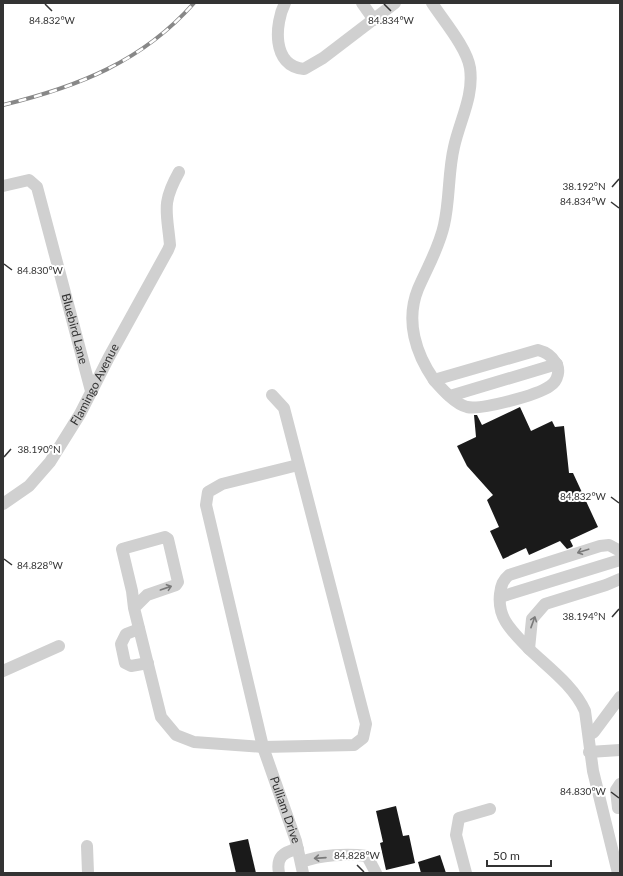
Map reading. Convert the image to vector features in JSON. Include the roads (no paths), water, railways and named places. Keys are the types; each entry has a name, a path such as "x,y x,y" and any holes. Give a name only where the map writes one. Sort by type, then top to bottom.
{"street":[{"path":"285,3 277,26 278,43 285,58 291,63 304,69 322,58 395,3"},
{"path":"362,3 374,20"},
{"path":"432,3 466,56 470,67 471,88 454,148 445,224 441,239 417,291 412,318 412,330 419,354 424,366 434,380 450,396 461,405 479,408 537,392 551,385 556,380 558,374 557,364 552,356 545,351 538,350 434,380"},
{"name":"Flamingo Avenue","path":"3,504 29,486 42,473 74,425 168,250 170,245 166,215 166,199 179,172"},
{"name":"Bluebird Lane","path":"3,186 29,180 37,187 91,392"},
{"path":"450,396 557,364"},
{"path":"134,608 147,595 176,585 178,582 168,539 165,537 122,549 132,591 134,608 161,717 176,735 194,742 264,747 354,745 363,738 366,724 284,408 272,394"},
{"name":"Pulliam Drive","path":"298,465 222,484 208,492 206,505 264,747 298,849 302,868"},
{"path":"618,873 589,752 589,735 585,711 581,702 567,685 529,649 503,620 500,608 500,597 501,586 504,579 509,575 600,546 609,545 620,551"},
{"path":"500,597 620,560"},
{"path":"529,649 532,620 545,604 606,585 620,579"},
{"path":"139,629 126,634 121,644 124,663 131,666 148,663"},
{"path":"3,671 59,646"},
{"path":"589,735 594,732 620,697"},
{"path":"589,752 620,750"},
{"path":"604,812 619,808 616,790 620,784"},
{"path":"466,873 456,835 459,818 490,809"},
{"path":"87,846 88,873"},
{"path":"279,873 278,866 280,857 286,852 298,849"},
{"path":"302,868 312,858 351,854 367,856 376,873"}],"railway":[{"path":"3,105 57,90 107,69 153,41 174,24 194,3"}]}
